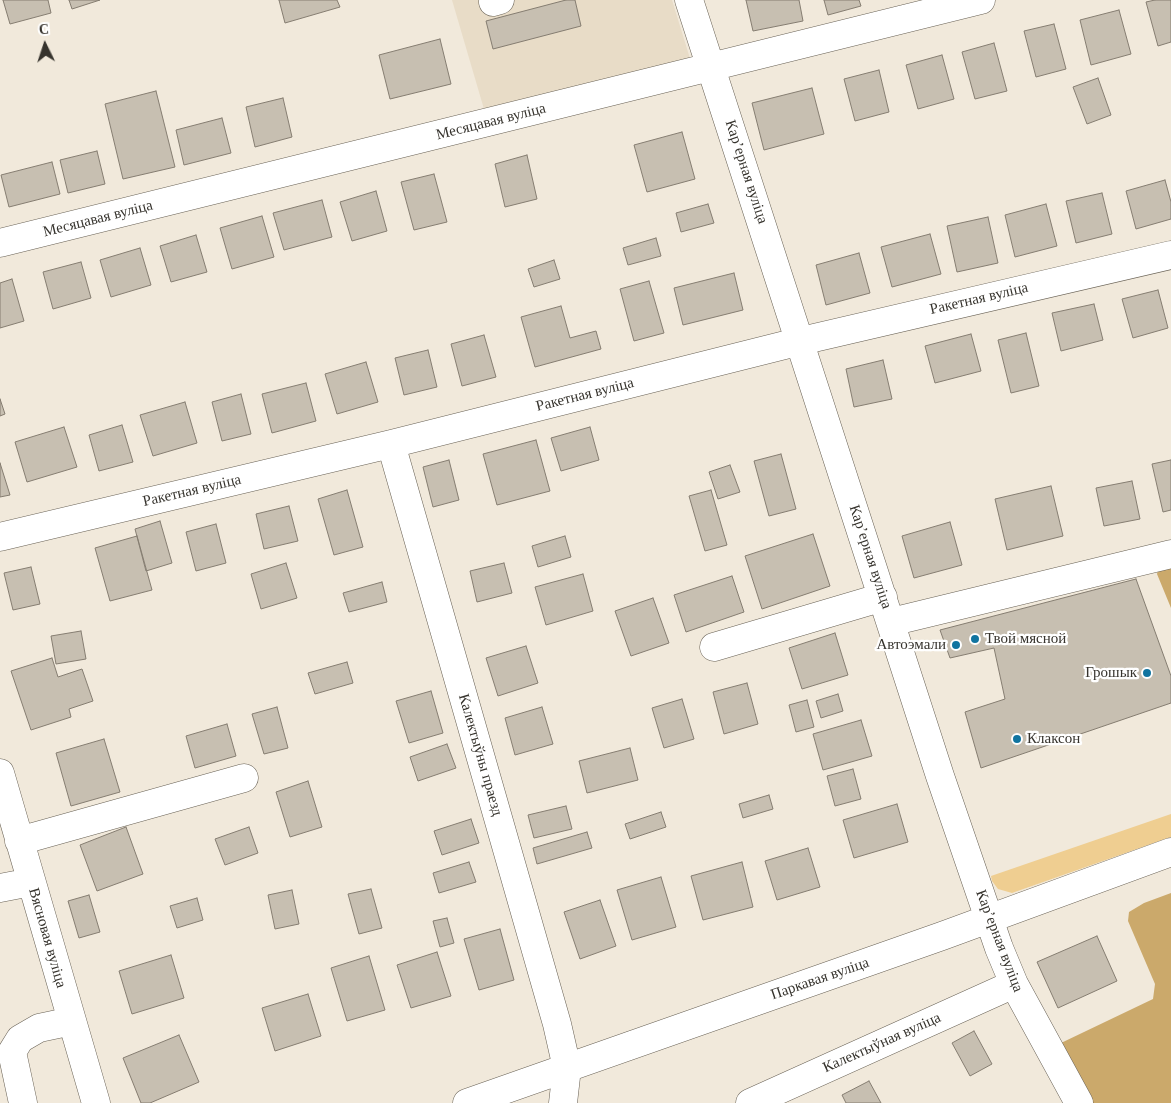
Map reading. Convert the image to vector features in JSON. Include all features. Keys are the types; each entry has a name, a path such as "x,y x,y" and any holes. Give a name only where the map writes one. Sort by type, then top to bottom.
{"street":[{"name":"Карʼерная вуліца","path":"689,0 989,918 1014,984 1079,1103"},
{"name":"Месяцавая вуліца","path":"0,243 981,0"},
{"name":"Ракетная вуліца","path":"0,537 391,444 801,341 1171,255"},
{"name":"Калектыўны праезд","path":"391,444 557,1024 567,1068 563,1103"},
{"path":"891,622 1171,554"},
{"path":"714,647 883,597"},
{"name":"Вясновая вуліца","path":"0,773 30,882 96,1103"},
{"path":"19,841 244,778"},
{"name":"Паркавая вуліца","path":"467,1103 1171,852"},
{"path":"0,888 30,882"},
{"name":"Калектыўная вуліца","path":"750,1103 1014,984"},
{"path":"14,1088 12,1052 20,1039 39,1028 72,1021"}],"shaded area":[{"path":"452,0 672,0 696,78 491,133"},
{"path":"1171,561 1171,608 1157,574 1160,564"},
{"path":"1171,814 1171,837 1012,893 998,889 992,881 991,876"},
{"path":"1171,893 1171,1103 1091,1103 1061,1043 1153,999 1155,984 1128,921 1129,912 1144,903"}],"building":[{"path":"3,0 48,0 51,13 10,24"},
{"path":"69,0 100,0 72,9"},
{"path":"279,0 337,0 340,7 285,23"},
{"path":"566,0 575,0 581,26 493,49 486,21"},
{"path":"746,0 799,0 803,21 753,31"},
{"path":"824,0 859,0 861,6 828,15"},
{"path":"1171,0 1171,42 1158,46 1146,2"},
{"path":"1119,10 1131,54 1091,65 1080,20"},
{"path":"1054,24 1066,69 1036,77 1024,31"},
{"path":"440,39 451,84 390,99 379,55"},
{"path":"994,43 1007,91 975,99 962,52"},
{"path":"942,55 954,99 918,109 906,65"},
{"path":"879,70 889,112 855,121 844,79"},
{"path":"1098,78 1111,115 1087,124 1073,87"},
{"path":"812,88 824,134 764,150 752,103"},
{"path":"156,91 175,167 123,179 105,104"},
{"path":"283,98 292,137 255,147 246,107"},
{"path":"222,118 231,153 184,165 176,130"},
{"path":"682,132 695,179 647,192 634,145"},
{"path":"97,151 105,184 68,193 60,160"},
{"path":"527,155 537,199 505,207 495,164"},
{"path":"52,162 60,194 9,207 1,175"},
{"path":"434,174 447,222 414,230 401,182"},
{"path":"1165,180 1171,202 1171,219 1136,229 1126,191"},
{"path":"376,191 387,231 352,241 340,202"},
{"path":"1102,193 1112,234 1076,243 1066,201"},
{"path":"322,200 332,237 284,250 273,213"},
{"path":"708,204 714,223 681,232 676,213"},
{"path":"1046,204 1057,246 1015,257 1005,215"},
{"path":"262,216 274,257 232,269 220,228"},
{"path":"988,217 998,263 957,272 947,226"},
{"path":"930,234 941,274 892,287 881,247"},
{"path":"196,235 207,272 171,282 160,246"},
{"path":"656,238 661,256 628,265 623,248"},
{"path":"140,248 151,285 111,297 100,260"},
{"path":"859,253 870,293 826,305 816,265"},
{"path":"554,260 560,279 534,287 528,269"},
{"path":"81,262 91,298 53,309 43,272"},
{"path":"734,273 743,310 683,325 674,288"},
{"path":"12,279 24,321 0,328 0,283"},
{"path":"649,281 664,333 634,341 620,289"},
{"path":"1158,290 1168,328 1133,338 1122,299"},
{"path":"1094,304 1103,340 1061,351 1052,313"},
{"path":"561,306 570,338 596,331 601,349 535,367 521,317"},
{"path":"1026,333 1039,386 1011,393 998,340"},
{"path":"971,334 981,371 935,383 925,346"},
{"path":"484,335 496,377 462,386 451,344"},
{"path":"428,350 437,387 404,395 395,358"},
{"path":"883,360 892,399 854,407 846,369"},
{"path":"366,362 378,402 337,414 325,374"},
{"path":"306,383 316,421 272,433 262,394"},
{"path":"241,394 251,434 222,441 212,402"},
{"path":"0,399 5,414 0,416"},
{"path":"185,402 197,443 153,456 140,415"},
{"path":"122,425 133,462 99,471 89,435"},
{"path":"64,427 77,467 27,482 15,442"},
{"path":"590,427 599,460 561,471 551,438"},
{"path":"536,440 550,491 497,505 483,454"},
{"path":"781,454 796,509 769,516 754,461"},
{"path":"449,460 459,500 433,507 423,467"},
{"path":"1171,460 1171,510 1163,512 1152,464"},
{"path":"0,463 10,495 0,497"},
{"path":"730,465 740,492 718,499 709,472"},
{"path":"1132,481 1140,519 1104,526 1096,488"},
{"path":"1051,486 1063,536 1007,550 995,499"},
{"path":"347,490 363,547 334,555 318,499"},
{"path":"711,490 727,545 705,551 689,496"},
{"path":"289,506 298,541 264,549 256,514"},
{"path":"160,521 172,563 146,571 135,529"},
{"path":"950,522 962,565 914,578 902,536"},
{"path":"216,524 226,563 196,571 186,532"},
{"path":"813,534 830,586 762,609 745,556"},
{"path":"137,536 152,590 110,601 95,548"},
{"path":"565,536 571,557 538,567 532,546"},
{"path":"286,563 297,598 261,609 251,574"},
{"path":"504,563 512,593 477,602 470,571"},
{"path":"31,567 40,604 13,610 4,573"},
{"path":"583,574 593,611 546,625 535,587"},
{"path":"732,576 744,612 686,632 674,595"},
{"path":"1136,579 1171,676 1171,703 981,768 965,712 1005,699 994,648 950,658 940,630"},
{"path":"382,582 387,602 349,612 343,593"},
{"path":"653,598 669,643 631,656 615,611"},
{"path":"81,631 86,659 56,664 51,636"},
{"path":"835,633 848,675 802,689 789,648"},
{"path":"526,646 538,683 498,696 486,658"},
{"path":"52,658 58,677 82,669 93,701 69,709 71,717 31,730 11,671"},
{"path":"347,662 353,683 315,694 308,673"},
{"path":"747,683 758,724 724,734 713,692"},
{"path":"431,691 443,733 409,743 396,701"},
{"path":"838,694 843,711 821,718 816,701"},
{"path":"682,699 694,739 664,748 652,708"},
{"path":"807,700 814,727 796,732 789,705"},
{"path":"277,707 288,748 264,754 252,714"},
{"path":"542,707 553,744 515,755 505,718"},
{"path":"861,720 872,756 823,770 813,734"},
{"path":"227,724 236,756 195,768 186,736"},
{"path":"104,739 120,792 71,806 56,753"},
{"path":"447,744 456,768 418,781 410,757"},
{"path":"630,748 638,780 587,793 579,761"},
{"path":"853,769 861,799 835,806 827,776"},
{"path":"308,781 322,827 290,837 276,792"},
{"path":"769,795 773,809 743,818 739,804"},
{"path":"897,804 908,842 854,858 843,820"},
{"path":"566,806 572,829 534,838 528,815"},
{"path":"661,812 666,827 630,839 625,824"},
{"path":"471,819 479,843 442,855 434,831"},
{"path":"126,827 143,874 97,891 80,845"},
{"path":"249,827 258,853 225,865 215,839"},
{"path":"587,832 592,848 537,864 533,848"},
{"path":"808,848 820,887 777,900 765,861"},
{"path":"469,862 476,882 439,893 433,873"},
{"path":"742,862 753,907 703,920 691,876"},
{"path":"661,877 676,927 632,940 617,890"},
{"path":"371,889 382,928 359,934 348,894"},
{"path":"292,890 299,924 275,929 268,895"},
{"path":"89,895 100,932 79,938 68,901"},
{"path":"197,898 203,920 177,928 170,906"},
{"path":"600,900 616,946 580,959 564,912"},
{"path":"447,918 454,943 440,947 433,921"},
{"path":"500,929 514,980 479,990 464,939"},
{"path":"1097,936 1117,981 1058,1008 1037,962"},
{"path":"437,952 451,996 411,1008 397,965"},
{"path":"171,955 184,998 132,1014 119,971"},
{"path":"369,956 385,1010 347,1021 331,968"},
{"path":"308,994 321,1036 275,1051 262,1008"},
{"path":"974,1031 992,1064 970,1076 952,1043"},
{"path":"179,1035 199,1082 150,1103 141,1103 123,1058"},
{"path":"869,1081 881,1103 846,1103 842,1095"}],"place":[{"name":"Твой мясной","path":"975,639"},
{"name":"Автоэмали","path":"956,645"},
{"name":"Грошык","path":"1147,673"},
{"name":"Клаксон","path":"1017,739"}]}
